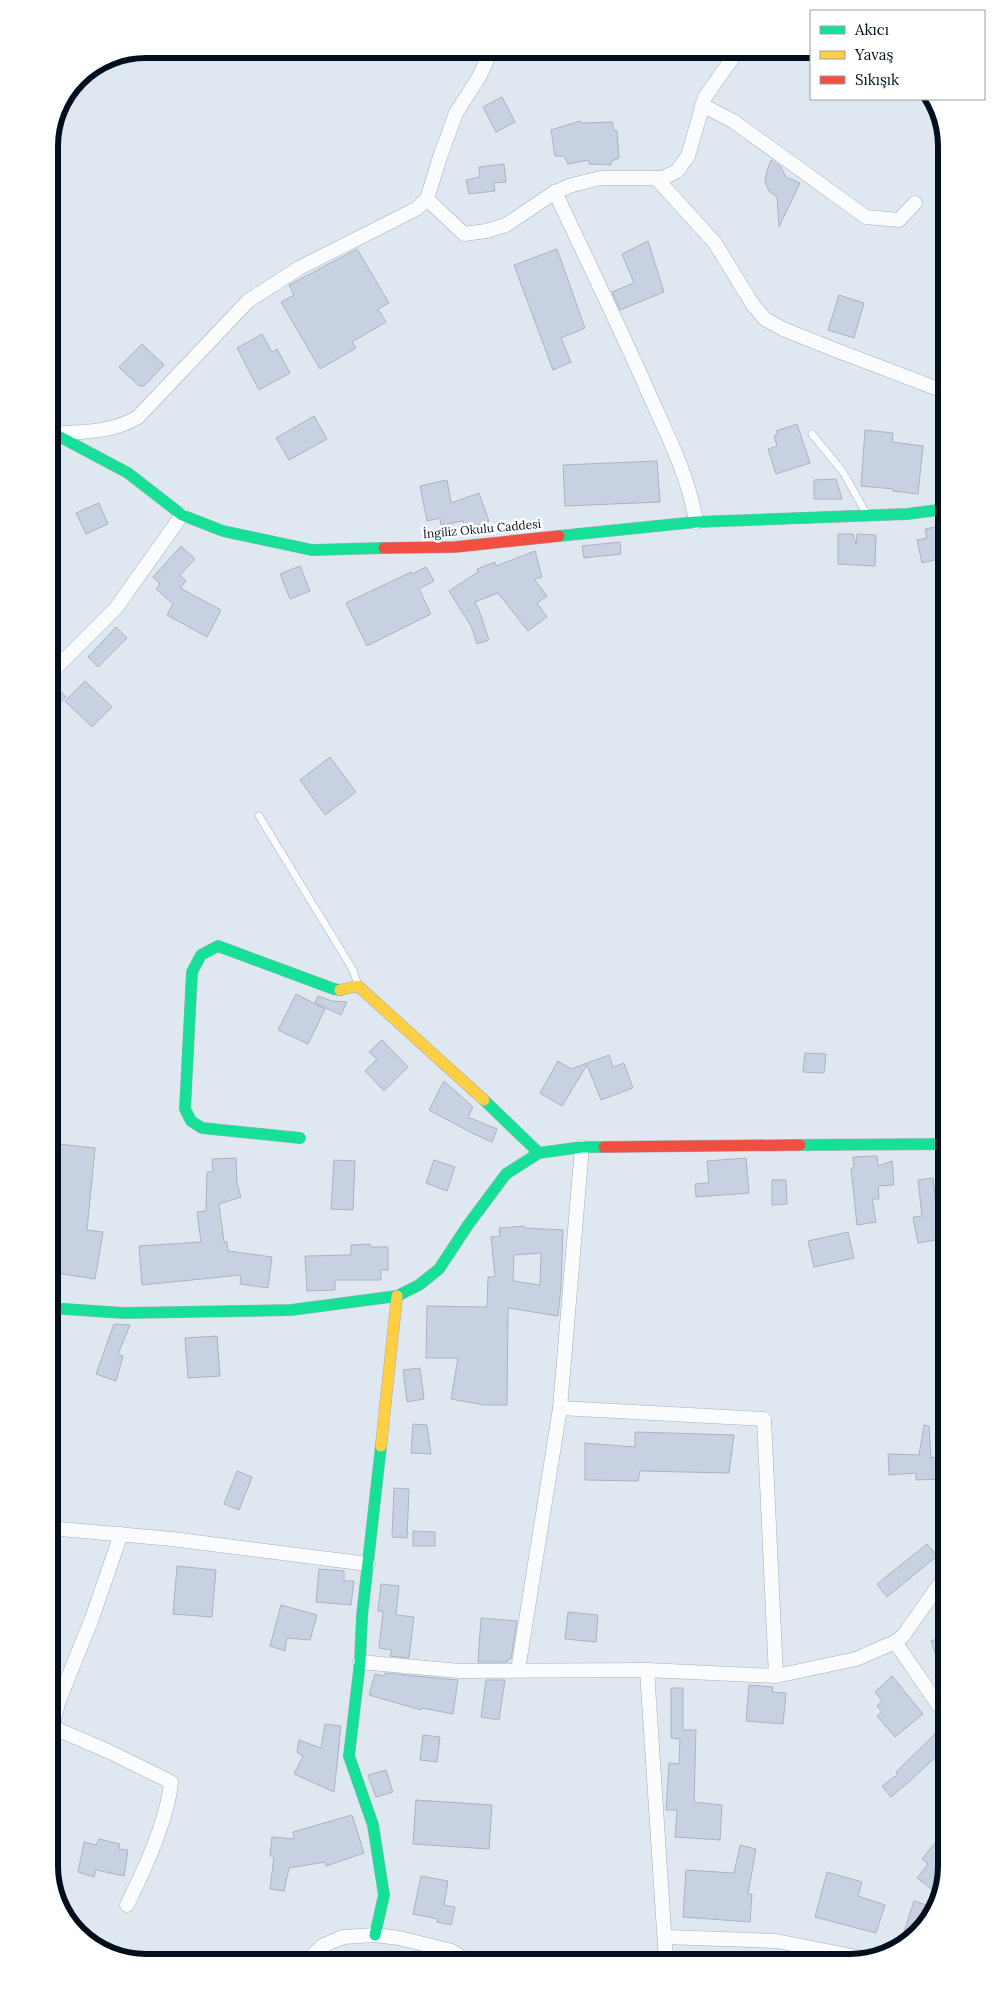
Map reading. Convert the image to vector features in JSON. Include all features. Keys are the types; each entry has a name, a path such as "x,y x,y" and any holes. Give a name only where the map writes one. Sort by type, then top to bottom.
{"street":[{"path":"58,433 111,429 124,426 138,417 248,301 299,268 416,209 427,199 456,113 479,77 488,58"},
{"path":"427,199 464,234 486,231 506,225 555,192 601,178 663,178 677,171 688,156 705,97 733,58"},
{"path":"702,105 732,121 866,217 899,220 915,203"},
{"path":"656,178 715,243 753,305 765,319 833,349 938,389"},
{"path":"555,192 683,470 693,502 696,522"},
{"name":"İngiliz Okulu Caddesi","path":"58,436 128,473 182,515 222,531 312,550 455,548 696,522 907,514 938,510"},
{"path":"58,666 116,608 182,515"},
{"path":"300,1138 202,1128 189,1119 184,1109 192,972 194,964 204,952 218,946 334,989 343,990 358,986 539,1153"},
{"path":"58,1309 124,1313 291,1310 397,1296 419,1285 439,1269 468,1225 506,1174 539,1153 582,1147 938,1144"},
{"path":"518,1670 560,1408 582,1147"},
{"path":"375,1935 384,1895 373,1825 349,1756 360,1662 362,1616 397,1296"},
{"path":"560,1408 764,1419 776,1676"},
{"path":"58,1529 121,1534 368,1564"},
{"path":"58,1704 91,1621 121,1534"},
{"path":"360,1662 460,1671 647,1670 776,1676 856,1659 895,1642 903,1636 938,1586"},
{"path":"895,1642 938,1704"},
{"path":"647,1670 666,1954"},
{"path":"58,1730 110,1752 171,1782 170,1796 145,1868 127,1905"},
{"path":"315,1953 322,1946 343,1937 375,1935 399,1938 456,1953"},
{"path":"666,1937 776,1941 842,1954"}],"lane":[{"path":"812,434 843,472 867,515"},
{"path":"259,816 307,891 353,970 358,986"}],"building":[{"path":"502,97 515,122 496,132 483,107"},
{"path":"580,121 581,123 612,122 614,130 617,131 619,158 611,161 611,165 589,164 589,160 568,164 564,156 555,156 551,130"},
{"path":"771,160 780,166 786,177 800,183 779,227 777,197 769,191 765,182"},
{"path":"504,164 506,182 494,183 495,191 469,194 466,180 480,177 479,167"},
{"path":"648,241 664,292 620,310 612,292 634,283 622,254"},
{"path":"357,249 389,303 378,309 386,322 352,342 356,348 320,369 281,302 294,295 289,285"},
{"path":"557,249 585,328 561,338 571,362 553,370 514,265"},
{"path":"839,295 864,303 854,338 828,330"},
{"path":"262,334 272,352 277,349 290,373 259,390 237,348"},
{"path":"142,344 164,365 144,386 139,386 119,367"},
{"path":"314,416 327,439 289,460 276,438"},
{"path":"797,424 810,463 776,474 768,449 777,446 774,436 778,435 776,431"},
{"path":"865,430 893,433 892,442 923,446 918,494 893,491 894,489 861,486"},
{"path":"657,461 660,502 565,506 563,465"},
{"path":"836,479 842,499 814,499 814,480"},
{"path":"447,480 451,503 479,493 489,521 466,529 463,521 441,525 440,518 427,521 420,486"},
{"path":"99,503 108,524 86,534 76,513"},
{"path":"938,527 938,559 922,563 917,540 927,538 925,529"},
{"path":"838,534 853,534 856,544 857,534 876,535 875,566 838,564"},
{"path":"620,542 621,554 584,558 582,546"},
{"path":"181,546 195,559 180,575 186,581 180,588 221,610 207,637 167,615 173,604 156,589 160,584 153,577"},
{"path":"535,551 542,577 534,579 547,596 537,603 547,617 528,631 498,593 475,602 489,640 477,644 471,626 449,591 478,572 477,569 495,562 496,566"},
{"path":"300,566 310,591 290,599 280,574"},
{"path":"426,567 434,581 419,589 431,614 367,646 346,603 411,572 412,574"},
{"path":"116,627 127,638 98,667 88,657"},
{"path":"85,681 112,707 92,727 65,701"},
{"path":"58,688 66,697 58,704"},
{"path":"330,757 356,792 325,815 300,780"},
{"path":"296,994 325,1009 308,1044 278,1030"},
{"path":"318,996 332,1001 347,1002 341,1015 315,1003"},
{"path":"382,1040 408,1067 384,1091 365,1071 377,1059 369,1052"},
{"path":"805,1053 826,1054 824,1073 803,1072"},
{"path":"609,1055 613,1067 624,1063 633,1088 601,1100 587,1065 562,1106 540,1093 558,1061 571,1069"},
{"path":"444,1081 473,1107 468,1117 497,1129 492,1142 429,1110"},
{"path":"58,1144 95,1148 87,1230 103,1232 95,1279 58,1273"},
{"path":"877,1156 878,1166 892,1161 894,1185 878,1186 879,1199 872,1199 876,1222 857,1225 851,1168 854,1168 853,1157"},
{"path":"236,1158 237,1183 241,1197 219,1204 224,1242 227,1242 228,1251 272,1257 268,1288 240,1284 241,1275 142,1285 139,1246 201,1242 197,1212 206,1211 207,1172 213,1172 212,1159"},
{"path":"746,1158 749,1193 696,1197 695,1184 709,1183 707,1161"},
{"path":"334,1160 355,1161 353,1210 331,1209"},
{"path":"434,1160 455,1167 447,1191 426,1183"},
{"path":"933,1178 938,1213 938,1239 918,1243 913,1217 922,1216 918,1180"},
{"path":"772,1180 786,1180 787,1204 772,1205"},
{"path":"524,1226 525,1228 563,1230 561,1288 558,1316 508,1308 507,1405 484,1405 451,1399 458,1358 426,1358 427,1306 487,1307 488,1277 495,1277 491,1237 500,1236 499,1228","holes":["541,1253 540,1285 513,1281 514,1255"]},
{"path":"848,1232 854,1258 814,1267 808,1241"},
{"path":"370,1244 370,1247 388,1247 388,1270 381,1270 381,1280 335,1280 335,1290 307,1291 305,1256 351,1255 351,1245"},
{"path":"114,1324 130,1325 118,1354 123,1356 116,1381 96,1374"},
{"path":"217,1336 220,1376 188,1378 185,1338"},
{"path":"420,1368 424,1399 407,1402 403,1370"},
{"path":"413,1424 427,1425 431,1454 411,1453"},
{"path":"924,1425 929,1426 931,1458 938,1457 938,1479 916,1480 916,1473 889,1475 888,1454 919,1455"},
{"path":"635,1432 734,1435 729,1473 640,1471 638,1481 585,1480 585,1443 635,1447"},
{"path":"237,1471 252,1477 239,1510 224,1504"},
{"path":"394,1488 409,1489 407,1538 392,1537"},
{"path":"413,1531 435,1532 435,1546 413,1546"},
{"path":"927,1544 937,1556 887,1597 877,1584"},
{"path":"177,1566 216,1570 212,1617 173,1614"},
{"path":"319,1569 344,1571 344,1581 354,1581 351,1605 316,1602"},
{"path":"381,1584 399,1586 396,1615 414,1617 409,1658 390,1656 392,1650 379,1648 383,1612 378,1611"},
{"path":"281,1605 317,1615 310,1640 287,1638 285,1651 270,1646"},
{"path":"568,1612 598,1615 596,1642 565,1639"},
{"path":"481,1618 517,1621 511,1659 508,1659 508,1662 478,1662"},
{"path":"938,1639 938,1662 931,1641"},
{"path":"385,1673 458,1680 453,1714 422,1708 421,1710 369,1695 375,1674 384,1676"},
{"path":"892,1676 923,1714 895,1737 877,1716 882,1712 877,1706 882,1701 875,1692"},
{"path":"486,1680 505,1680 499,1720 481,1717"},
{"path":"749,1685 773,1687 772,1692 786,1693 783,1724 746,1721"},
{"path":"671,1688 683,1688 683,1730 696,1730 694,1802 722,1805 720,1840 675,1837 677,1810 666,1810 669,1763 679,1764 680,1739 671,1738"},
{"path":"325,1724 341,1726 334,1792 294,1774 303,1756 297,1752 299,1740 321,1748"},
{"path":"938,1733 938,1755 891,1797 882,1786 898,1774 896,1772"},
{"path":"423,1735 440,1737 437,1762 420,1760"},
{"path":"386,1770 393,1792 376,1797 368,1775"},
{"path":"416,1800 492,1805 489,1849 413,1844"},
{"path":"352,1815 364,1853 326,1866 325,1862 289,1868 284,1891 270,1889 274,1856 270,1856 272,1837 294,1839 293,1832"},
{"path":"99,1839 120,1844 119,1849 128,1850 124,1876 96,1870 94,1877 78,1872 84,1842 96,1845"},
{"path":"935,1843 938,1845 937,1877 934,1891 917,1878 928,1864 922,1859"},
{"path":"740,1845 756,1849 748,1894 752,1894 750,1922 683,1917 686,1870 734,1873"},
{"path":"827,1872 862,1882 858,1896 885,1905 876,1933 815,1917"},
{"path":"421,1876 448,1881 444,1905 455,1907 451,1925 437,1922 438,1919 413,1914"},
{"path":"914,1901 928,1905 912,1928 903,1935"}],"traffic: fast":[{"path":"58,436 128,473 182,515 223,531 312,550 384,548"},
{"path":"559,536 696,522 907,514 938,510"},
{"path":"300,1138 202,1128 191,1121 185,1109 192,972 201,955 218,946 340,990"},
{"path":"484,1100 539,1153"},
{"path":"800,1145 938,1144"},
{"path":"58,1309 124,1313 291,1310 397,1296 419,1285 439,1269 468,1225 506,1174 539,1153 582,1147 604,1147"},
{"path":"375,1935 384,1895 373,1825 349,1756 381,1446"}],"traffic: slow":[{"path":"340,990 358,986 484,1100"},
{"path":"381,1446 397,1296"}],"traffic: jam":[{"path":"384,548 455,547 559,536"},
{"path":"604,1147 800,1145"}]}
